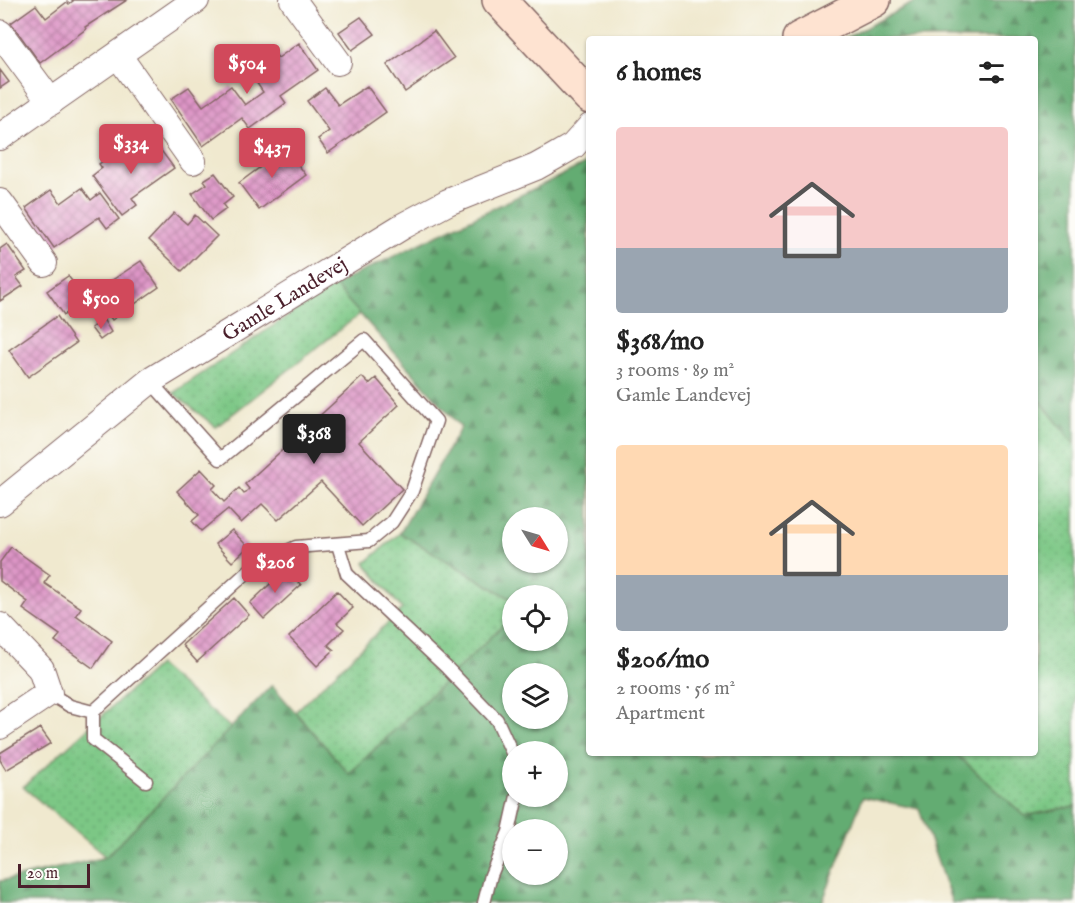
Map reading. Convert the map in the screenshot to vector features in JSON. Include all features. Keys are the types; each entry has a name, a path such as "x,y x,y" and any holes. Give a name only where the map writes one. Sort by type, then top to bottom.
{"street":[{"path":"0,137 196,0"},
{"path":"293,0 338,62"},
{"path":"499,0 586,93"},
{"path":"805,36 874,0"},
{"path":"0,33 51,102"},
{"path":"118,55 193,161"},
{"name":"Gamle Landevej","path":"0,503 150,381 403,226 448,202 536,167 573,146 586,131"},
{"path":"0,202 44,263"},
{"path":"0,626 41,669 49,693 0,726"}],"lane":[{"path":"146,781 93,739 93,712 253,567 296,547 369,541 392,522 412,491 436,422 363,340 220,459 150,381"},
{"path":"338,545 347,574 447,668 497,720 507,741"},
{"path":"49,693 70,706 93,712"},
{"path":"484,903 491,875 509,832 515,807"}],"green space":[{"path":"918,0 1075,0 1075,445 1038,398 1038,36 850,36"},
{"path":"586,163 586,756 958,756 1025,816 1075,806 1075,903 952,903 919,809 863,797 822,903 0,903 0,881 106,857 272,685 349,774 502,627 502,651 568,651 568,585 502,585 502,593 400,533 461,427 334,285"},
{"path":"334,285 360,314 216,427 173,393"},
{"path":"1038,398 1075,445 1075,806 1025,816 958,756 1038,756"},
{"path":"400,533 502,593 502,627 349,774 295,712 402,609 365,563"},
{"path":"158,665 231,728 106,857 23,787"}],"building":[{"path":"72,0 127,0 85,27 86,29 40,63 11,23 36,5 46,18"},
{"path":"361,17 375,34 352,50 339,32"},
{"path":"434,31 454,58 405,92 387,65"},
{"path":"299,43 318,70 281,96 286,103 250,129 242,118 203,146 171,99 189,87 203,106 231,86 245,105 263,92 245,66 270,48 278,58"},
{"path":"0,70 9,82 0,88"},
{"path":"367,86 386,112 328,153 318,139 329,131 307,101 325,88 338,105"},
{"path":"154,141 174,168 132,198 137,205 122,216 92,176 102,168 99,164 123,147 131,158"},
{"path":"286,148 306,175 259,210 239,183"},
{"path":"215,173 233,197 223,205 226,209 211,220 192,194 207,184 204,180"},
{"path":"82,188 91,200 100,193 119,219 107,228 99,217 54,248 26,208 51,190 61,203"},
{"path":"174,213 187,224 195,215 217,236 182,271 149,240"},
{"path":"7,244 26,271 16,277 23,286 0,301 0,249"},
{"path":"141,261 159,287 112,320 93,293"},
{"path":"68,276 79,290 83,287 91,298 64,315 47,291"},
{"path":"57,316 76,343 28,377 9,350"},
{"path":"103,319 111,332 100,340 91,328"},
{"path":"362,377 369,384 376,378 399,405 359,442 402,489 362,526 321,482 278,520 262,504 241,523 228,509 201,531 192,521 199,515 177,491 201,469 216,485 212,489 224,502 239,488 244,494 249,489 245,484"},
{"path":"232,530 248,547 232,562 215,544"},
{"path":"11,547 50,575 44,583 81,608 76,615 112,641 93,668 55,641 60,635 23,609 28,602 0,581 0,562"},
{"path":"286,569 301,585 264,619 250,603"},
{"path":"337,591 353,608 337,623 344,629 328,645 334,650 317,666 289,637"},
{"path":"234,598 249,615 197,662 182,645"},
{"path":"40,728 51,743 6,770 0,760 0,753"}]}
